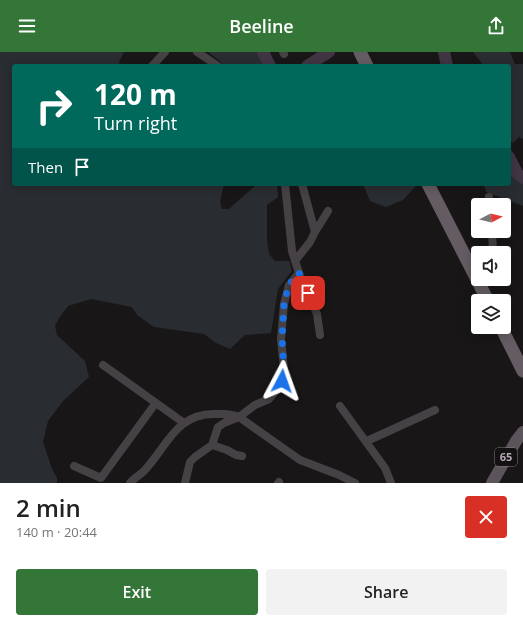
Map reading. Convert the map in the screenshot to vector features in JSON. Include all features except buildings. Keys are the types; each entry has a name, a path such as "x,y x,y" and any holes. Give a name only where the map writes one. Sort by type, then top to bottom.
{"highway":[{"path":"360,52 366,64"},
{"path":"429,186 471,257"},
{"path":"505,334 523,370"}],"main road":[{"name":"65","path":"492,483 516,441 523,432"}],"street":[{"path":"154,64 165,52"},
{"path":"197,52 215,64"},
{"path":"285,186 294,261 316,314 320,335"},
{"path":"303,186 315,232"},
{"path":"294,261 310,242 328,211"},
{"path":"185,483 192,459 212,445 218,427 239,417 255,405 269,399 280,386 284,369 282,339 284,304 289,285 299,273"},
{"path":"103,365 155,404 184,423"},
{"path":"74,466 101,478 155,404"},
{"path":"340,406 367,441 385,468 391,483"},
{"path":"367,441 435,410"},
{"path":"130,483 144,470 170,436 192,417 206,414 232,414 239,417 300,460 339,475 355,483"},
{"path":"212,445 242,456"}],"shaded area":[{"path":"0,52 124,52 120,64 12,64 12,186 224,186 220,202 222,209 229,209 255,186 277,186 278,197 267,205 267,239 269,254 275,261 289,261 292,271 278,289 271,333 245,335 230,349 216,343 204,334 154,327 137,315 132,307 91,299 68,306 55,326 57,335 85,361 89,377 63,401 48,421 43,442 52,469 57,478 57,483 0,483"},
{"path":"208,52 262,52 266,64 222,64"},
{"path":"473,52 510,52 515,64 523,64 523,139 519,137 513,143 511,142 511,64 482,64"},
{"path":"511,150 516,176 523,181 523,206 511,201 511,198 502,198 486,192 484,186 511,186"},
{"path":"364,186 416,186 403,200 386,207 370,201"}],"waterway":[{"path":"263,52 269,64"},
{"path":"310,64 329,52"},
{"path":"444,52 447,64"},
{"path":"511,161 517,173 523,178"}],"route":[{"path":"282,381 284,369 282,339 284,304 289,285 299,273 308,293"}]}
